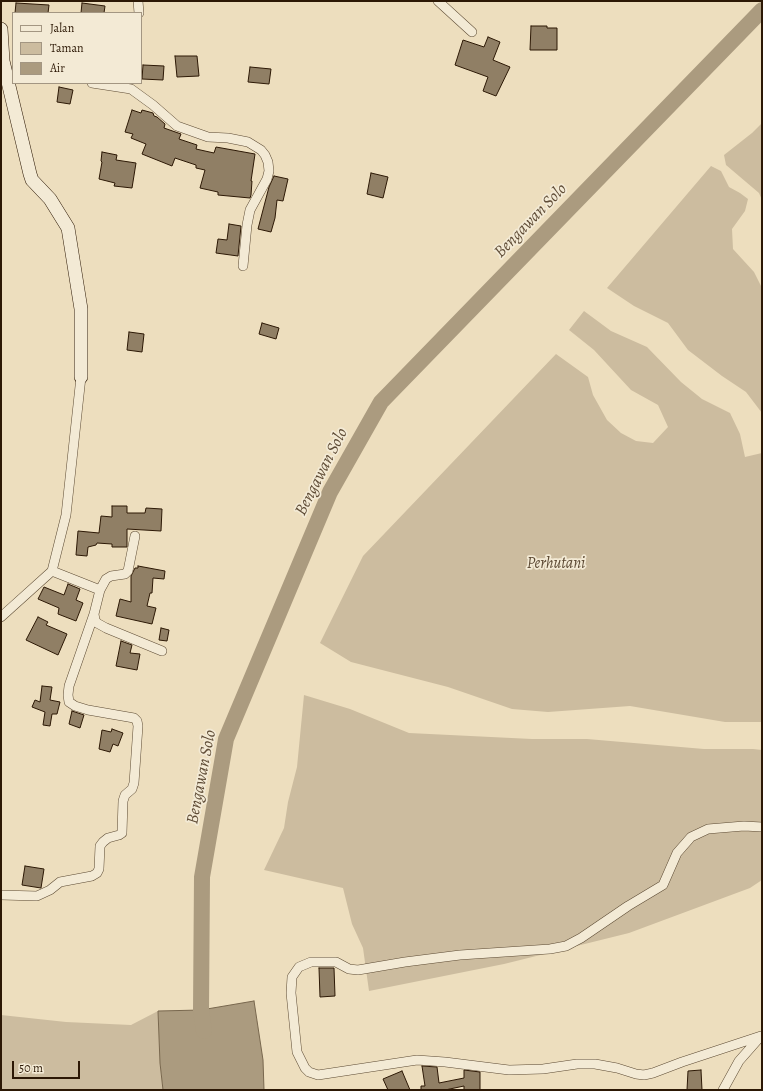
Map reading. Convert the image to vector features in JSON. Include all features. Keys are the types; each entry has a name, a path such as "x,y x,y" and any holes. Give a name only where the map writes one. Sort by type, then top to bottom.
{"main road":[{"path":"1,29 12,83"},
{"path":"12,84 32,180 50,199 68,228 81,309 81,377"}],"street":[{"path":"138,1 139,12"},
{"path":"438,1 472,32"},
{"path":"105,84 132,86 177,126 208,137 228,138 248,142 261,150 265,155 268,162 269,171 258,198 250,210 243,266"},
{"path":"1,617 52,570 66,515 81,377"},
{"path":"1,895 37,896 50,890 60,882 92,876 97,873 99,869 100,846 108,838 122,833 123,801 125,795 132,789 134,783 138,726 137,721 134,718 88,710 75,706 70,702 68,695 69,686 94,614 100,590 106,580 111,576 125,574 128,571 135,536"},
{"path":"52,570 100,590"},
{"path":"94,614 97,623 162,651"},
{"path":"762,827 744,826 708,829 691,837 676,853 663,886 628,906 581,938 566,946 550,949 460,955 358,970 349,969 336,962 311,962 299,968 292,977 291,993 297,1052 305,1068 309,1072 318,1076 417,1060 509,1070 543,1069 577,1064 595,1064 617,1068 636,1074 644,1074 653,1073 762,1036"},
{"path":"723,1090 739,1061 762,1036"}],"green space":[{"path":"762,123 762,200 759,193 726,165 724,155 752,133"},
{"path":"711,166 721,171 729,187 748,199 745,211 732,229 733,249 754,272 762,288 762,413 746,392 688,350 668,323 634,306 607,288"},
{"name":"Perhutani","path":"584,311 611,331 647,347 681,382 702,399 730,413 740,434 745,457 762,453 762,722 725,722 630,706 548,712 512,709 448,687 351,662 320,643 363,556 556,354 588,377 593,395 607,420 621,433 636,441 653,443 668,427 658,405 631,390 594,350 569,330"},
{"path":"304,695 350,709 409,733 532,739 587,739 704,749 762,750 762,880 750,888 629,933 504,964 369,991 363,948 352,924 343,888 264,870 284,828 288,802 297,767"},
{"path":"158,1011 160,1063 163,1090 1,1090 1,1015 66,1022 131,1025"}],"water":[{"path":"254,1001 263,1060 264,1090 163,1090 160,1063 158,1011 201,1010"}],"building":[{"path":"16,3 49,5 48,12 15,12"},
{"path":"82,3 105,6 104,12 81,12"},
{"path":"531,26 547,26 547,28 557,28 557,50 530,50"},
{"path":"488,37 500,42 493,60 510,67 496,96 483,91 488,77 455,65 463,40 484,47"},
{"path":"175,56 197,56 199,76 177,77"},
{"path":"143,65 164,66 163,80 142,79"},
{"path":"250,67 271,69 269,84 248,82"},
{"path":"59,87 73,90 70,104 57,102"},
{"path":"132,110 141,113 142,110 153,113 154,116 165,124 164,128 181,134 179,139 197,145 196,149 214,153 216,147 255,154 250,198 218,195 218,192 200,188 205,170 196,168 196,165 175,158 172,166 142,154 146,144 131,138 133,134 125,132"},
{"path":"102,152 117,155 116,160 136,163 132,188 114,186 115,183 99,179"},
{"path":"371,173 388,177 383,198 367,194"},
{"path":"274,176 288,179 283,201 277,200 275,218 271,232 258,229 269,187"},
{"path":"229,224 241,226 238,256 216,253 218,239 227,240"},
{"path":"262,323 279,328 276,339 259,334"},
{"path":"129,332 144,334 142,352 127,350"},
{"path":"112,506 127,506 127,513 145,513 146,508 162,509 161,531 127,529 127,547 112,547 112,544 97,543 96,545 88,547 87,556 76,555 78,531 99,533 101,516 112,517"},
{"path":"138,566 165,571 164,579 153,578 152,593 150,593 147,606 156,608 152,624 116,616 120,599 131,602 131,576 135,568 138,568"},
{"path":"68,584 80,589 76,600 83,603 76,621 58,614 59,608 38,599 44,587 64,595"},
{"path":"38,617 48,622 46,625 67,634 58,655 26,640"},
{"path":"161,628 169,630 167,641 159,640"},
{"path":"121,641 132,645 130,653 140,654 137,670 116,666"},
{"path":"42,686 52,687 50,700 60,702 57,714 52,714 50,726 43,725 45,712 32,707 35,700 40,702"},
{"path":"72,711 84,715 80,728 69,724"},
{"path":"112,729 123,733 118,746 113,744 110,752 99,749 102,730 111,732"},
{"path":"25,866 44,869 41,888 22,885"},
{"path":"319,968 334,968 335,996 320,997"},
{"path":"422,1066 437,1067 439,1083 464,1078 464,1070 480,1072 480,1090 464,1090 464,1086 445,1090 421,1090 421,1086 425,1086"},
{"path":"701,1070 702,1090 687,1090 688,1071"},
{"path":"402,1071 410,1090 388,1090 383,1079"}],"waterway":[{"name":"Bengawan Solo","path":"204,1031 201,1010 202,877 226,739 330,492 381,402 762,10"}]}
